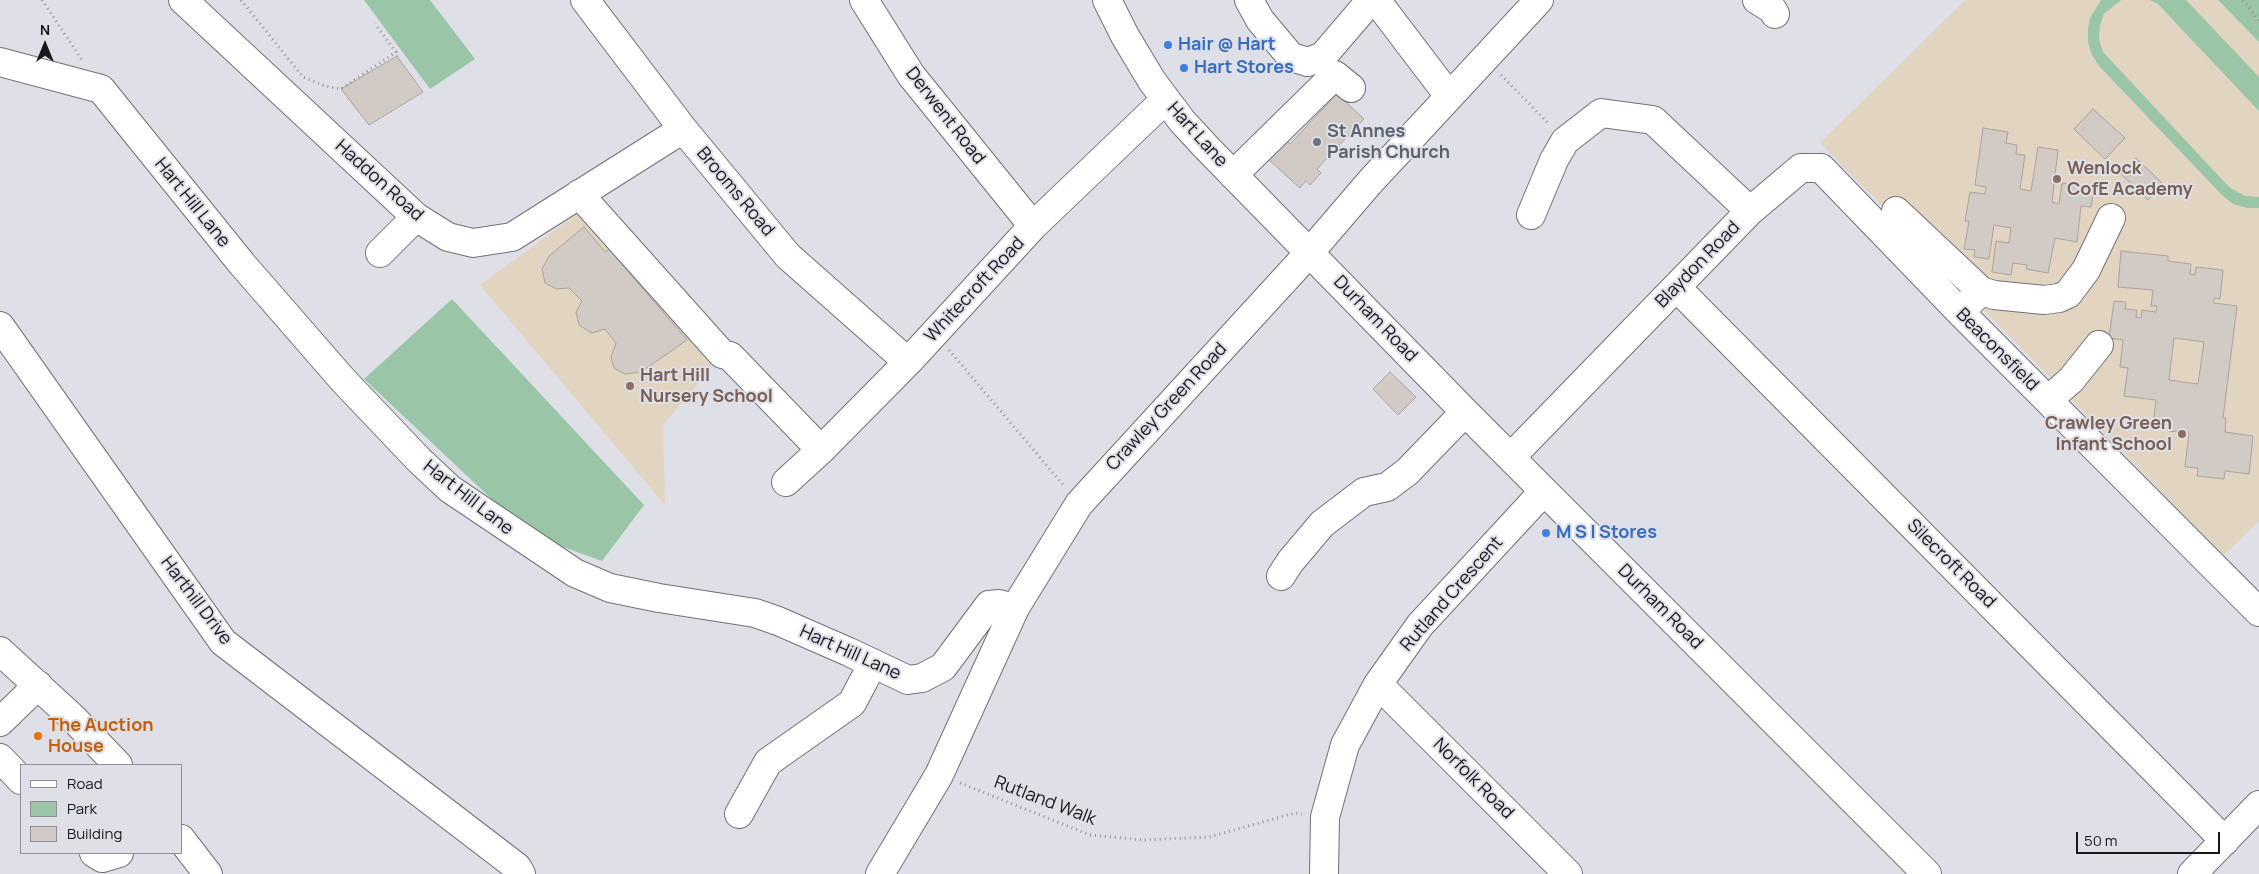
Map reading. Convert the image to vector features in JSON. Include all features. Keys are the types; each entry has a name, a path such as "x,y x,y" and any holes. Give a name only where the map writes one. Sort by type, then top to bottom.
{"main road":[{"name":"Haddon Road","path":"183,0 416,217 448,237 473,243 512,237 683,129"},
{"name":"Brooms Road","path":"585,0 683,129 788,256 908,362"},
{"name":"Derwent Road","path":"864,0 911,75 1034,226"},
{"name":"Hart Lane","path":"1107,0 1140,62 1182,121 1310,252"},
{"path":"1249,0 1260,20 1291,57 1308,62 1324,56 1370,0"},
{"path":"1376,0 1449,96"},
{"name":"Crawley Green Road","path":"880,874 939,775 1015,608 1079,504 1310,252 1370,182 1539,0"},
{"path":"0,62 102,89"},
{"path":"1233,175 1335,75 1352,88"},
{"name":"Hart Hill Lane","path":"102,89 242,264 343,380 419,460 450,489 543,553 591,581 659,598 755,613 778,621 874,663 908,680 922,678 943,667 988,605 999,604 1015,608"},
{"name":"Whitecroft Road","path":"786,482 821,450 908,362 1034,226 1166,100"},
{"name":"Blaydon Road","path":"1511,457 1750,211 1653,120 1601,113 1565,140 1554,160 1531,215"},
{"name":"Beaconsfield","path":"1750,211 1800,168 1821,168 1960,312 2259,612"},
{"path":"580,194 722,354 730,356 821,450"},
{"path":"1896,211 1981,291 1994,295 2044,300 2059,298 2068,294 2086,270 2111,218"},
{"path":"380,253 416,217"},
{"name":"Durham Road","path":"1310,252 1465,412 1927,874"},
{"name":"Silecroft Road","path":"1677,288 2225,841"},
{"path":"1960,312 1981,291"},
{"name":"Harthill Drive","path":"0,326 222,642 509,861 521,874"},
{"path":"2048,400 2071,380 2099,345"},
{"path":"1281,576 1290,562 1322,524 1364,492 1387,487 1406,472 1465,412"},
{"name":"Rutland Crescent","path":"1324,874 1325,817 1345,745 1378,684 1420,624 1544,491"},
{"path":"0,651 38,685 117,764"},
{"path":"738,814 768,762 852,703 874,663"},
{"name":"Norfolk Road","path":"1378,684 1568,874"},
{"path":"0,722 38,685"},
{"path":"0,758 20,779"},
{"path":"2192,874 2259,805"},
{"path":"182,840 208,874"},
{"path":"96,854 102,858 116,854"}],"path":[{"path":"42,0 102,89"},
{"path":"241,0 303,77 325,86 341,89 396,52 375,24"},
{"path":"2243,0 2259,21"},
{"path":"1485,60 1565,140"},
{"path":"934,333 1079,504"},
{"name":"Rutland Walk","path":"939,775 1090,835 1144,840 1209,838 1296,813 1325,817"}],"shaded area":[{"name":"Wenlock CofE Academy","path":"1965,0 2218,0 2259,42 2259,521 2224,555 1820,143"},
{"name":"Hart Hill Nursery School","path":"599,198 730,346 663,425 665,505 480,285"}],"green space":[{"path":"364,0 430,0 475,59 430,89"},
{"path":"2101,0 2121,0 2104,14 2100,25 2099,39 2103,52 2229,187 2245,196 2259,197 2259,208 2248,208 2233,204 2223,196 2099,66 2092,55 2088,42 2088,29 2090,18"},
{"path":"2150,0 2186,0 2259,77 2259,111 2158,4"},
{"path":"2218,0 2259,0 2259,42"},
{"path":"452,299 644,505 602,561 530,535 364,379"}],"building":[{"path":"397,56 423,92 369,125 341,89"},
{"name":"St Annes Parish Church","path":"1337,94 1364,119 1317,169 1321,173 1310,185 1306,181 1300,188 1268,159 1286,140 1290,144"},
{"path":"2093,109 2125,138 2105,159 2074,129"},
{"path":"1983,128 2008,132 2006,143 2017,145 2016,154 2025,155 2020,189 2031,191 2038,147 2058,150 2052,202 2059,204 2062,183 2094,187 2091,207 2081,206 2077,242 2055,238 2048,273 2026,269 2027,265 2013,263 2011,275 1992,272 1996,241 2009,243 2011,228 1994,225 1989,259 1974,257 1975,250 1964,249 1969,221 1965,221 1970,192 1985,194 1986,187 1975,185"},
{"path":"2136,158 2163,184 2148,200 2121,174"},
{"path":"584,227 605,252 609,249 687,340 641,372 625,374 614,368 611,357 616,343 605,329 592,333 579,325 576,312 582,301 569,288 556,289 545,283 542,269 549,256"},
{"path":"2121,251 2168,256 2168,261 2191,264 2190,274 2195,275 2196,267 2223,270 2220,299 2214,298 2214,303 2237,306 2223,418 2226,418 2225,432 2253,436 2249,474 2225,471 2224,479 2197,476 2198,468 2185,467 2189,433 2169,431 2170,420 2154,418 2156,400 2124,396 2128,368 2120,367 2123,340 2109,338 2114,301 2126,302 2125,309 2137,310 2136,317 2141,318 2142,310 2156,312 2157,306 2151,306 2153,290 2118,287","holes":["2174,338 2204,342 2198,384 2169,380"]},
{"path":"1390,372 1416,397 1398,415 1373,389"}],"place":[{"name":"Hair @ Hart","path":"1168,45"},
{"name":"Hart Stores","path":"1184,68"},
{"name":"St Annes Parish Church","path":"1317,142"},
{"name":"Wenlock CofE Academy","path":"2057,179"},
{"name":"Hart Hill Nursery School","path":"630,386"},
{"name":"Crawley Green Infant School","path":"2182,434"},
{"name":"M S I Stores","path":"1546,533"},
{"name":"The Auction House","path":"38,736"}]}
